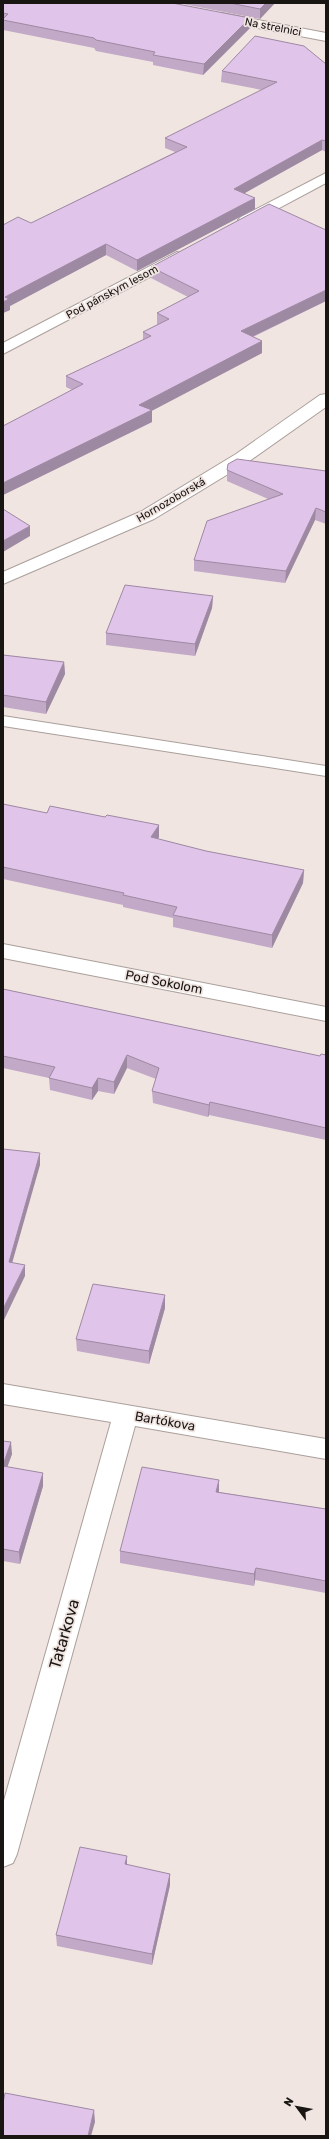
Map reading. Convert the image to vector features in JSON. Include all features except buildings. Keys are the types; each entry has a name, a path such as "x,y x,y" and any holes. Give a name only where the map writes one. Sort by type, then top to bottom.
{"street":[{"name":"Na strelnici","path":"211,15 326,37"},
{"path":"235,226 326,177"},
{"name":"Pod pánskym lesom","path":"3,349 193,248"},
{"name":"Hornozoborská","path":"3,579 148,515 242,458 326,399"},
{"name":"Pod Sokolom","path":"3,951 326,1014"},
{"name":"Bartókova","path":"3,1394 326,1449"},
{"name":"Tatarkova","path":"3,1854 126,1414"}],"lane":[{"path":"3,720 326,771"}]}
